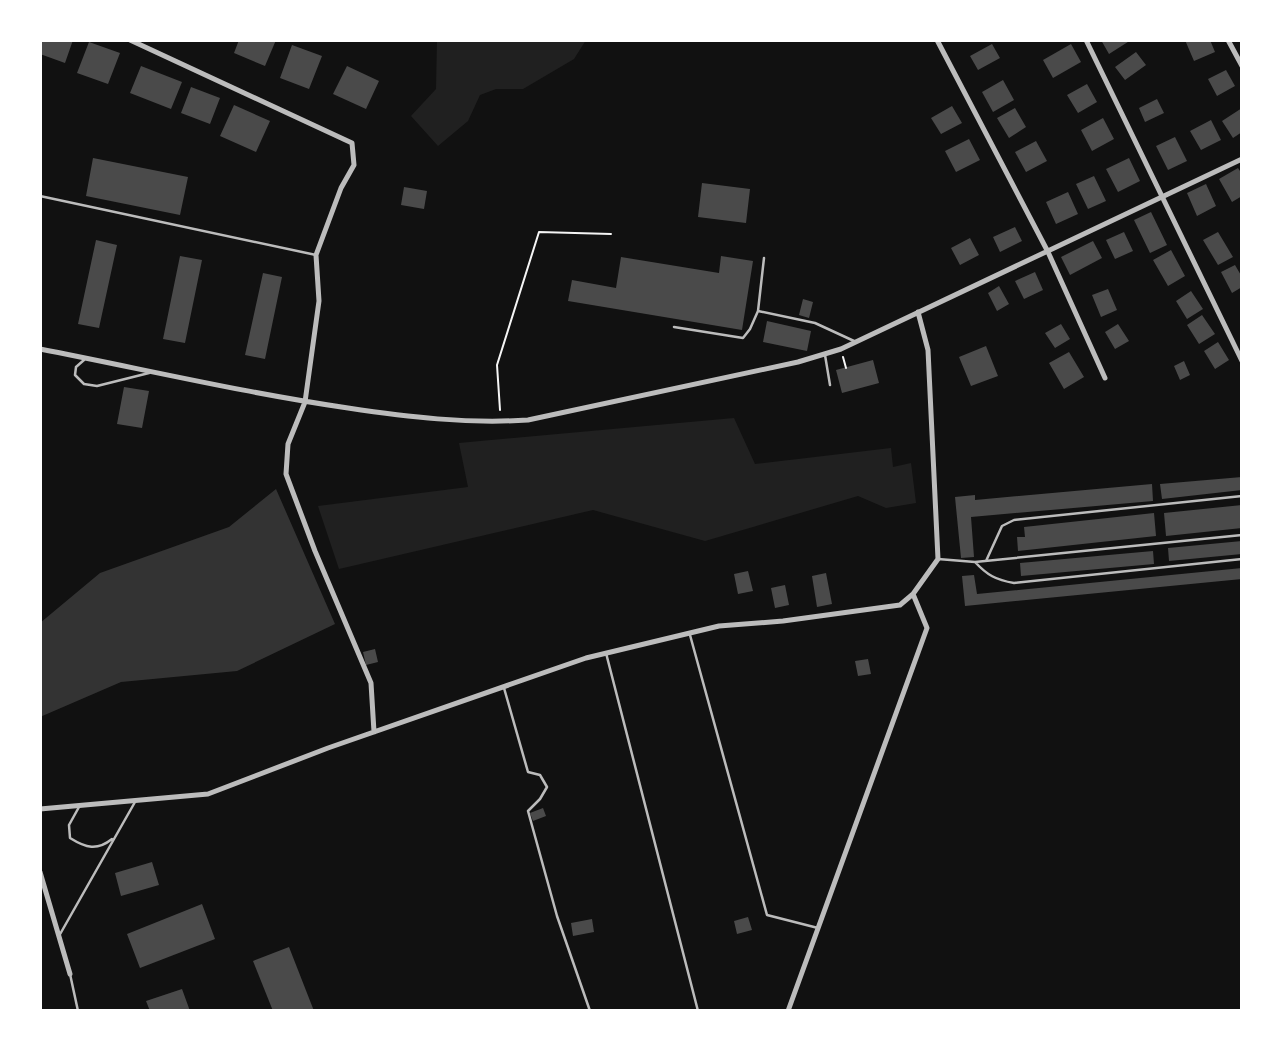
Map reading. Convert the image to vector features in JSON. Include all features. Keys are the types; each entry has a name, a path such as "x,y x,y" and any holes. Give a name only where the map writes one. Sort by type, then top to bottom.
{"street":[{"path":"130,40 142,43 352,143 354,165 341,188 316,255 319,301 304,402 288,444 286,474 315,551 371,683 374,732"},
{"path":"937,40 1048,251 1105,378"},
{"path":"1086,40 1242,361"},
{"path":"1228,40 1242,66"},
{"path":"40,349 304,402 421,419 500,422 528,420 825,355 1242,159"},
{"path":"40,810 208,794 374,732 606,653 719,626 900,605 913,594 938,559 928,351 919,312"},
{"path":"788,1011 921,641 928,628 913,594"},
{"path":"40,872 70,974"}],"lane":[{"path":"40,195 316,255"},
{"path":"674,327 743,338 758,311 764,258"},
{"path":"758,311 815,323 857,342"},
{"path":"825,355 830,385"},
{"path":"87,358 76,367 75,375 84,384 97,386 153,372"},
{"path":"986,561 1002,526 1014,520 1242,496"},
{"path":"938,559 975,562 1242,535"},
{"path":"975,562 985,574 1014,583 1242,559"},
{"path":"689,633 767,915 818,928"},
{"path":"606,653 698,1011"},
{"path":"504,687 528,772 540,775 547,787 541,799 528,811 557,916 590,1011"},
{"path":"59,936 135,802"},
{"path":"79,806 69,825 70,838 84,847 101,847 115,838"},
{"path":"70,974 78,1011"}],"path":[{"path":"500,422 497,366 539,232 611,234"}],"shaded area":[{"path":"437,40 586,40 574,59 523,89 496,89 480,95 468,121 438,146 411,116 436,89"},
{"path":"734,418 755,464 891,448 893,467 911,463 916,503 886,508 858,496 705,541 593,510 339,569 318,506 468,487 459,443"},
{"path":"276,489 335,624 237,671 121,682 40,717 40,623 100,573 229,527"}],"building":[{"path":"40,40 73,40 65,63 40,54"},
{"path":"239,40 276,40 265,66 234,53"},
{"path":"1101,40 1131,40 1109,54"},
{"path":"1185,40 1210,40 1215,52 1194,61"},
{"path":"89,42 120,53 108,84 77,73"},
{"path":"992,44 1000,58 978,70 970,56"},
{"path":"1071,44 1081,62 1053,78 1043,60"},
{"path":"292,45 322,56 309,89 280,78"},
{"path":"1136,52 1146,65 1125,80 1115,67"},
{"path":"141,66 182,82 171,109 130,93"},
{"path":"347,66 379,81 366,109 333,94"},
{"path":"1226,70 1235,86 1217,96 1208,79"},
{"path":"1003,80 1014,100 993,112 982,92"},
{"path":"1087,84 1097,102 1078,113 1067,95"},
{"path":"191,87 220,98 210,124 181,113"},
{"path":"1157,99 1164,113 1145,122 1139,108"},
{"path":"234,105 270,121 256,152 220,136"},
{"path":"952,106 962,123 941,134 931,118"},
{"path":"1015,108 1026,127 1009,138 997,118"},
{"path":"1242,108 1242,132 1233,138 1222,121"},
{"path":"1103,118 1114,139 1092,151 1081,130"},
{"path":"1211,120 1221,140 1201,150 1190,131"},
{"path":"1175,137 1187,161 1168,170 1156,146"},
{"path":"969,139 980,160 956,172 945,151"},
{"path":"1036,141 1047,161 1026,172 1015,152"},
{"path":"93,158 188,177 180,215 86,196"},
{"path":"1129,158 1140,181 1118,192 1106,169"},
{"path":"1238,168 1242,174 1242,196 1232,202 1219,179"},
{"path":"1094,176 1106,201 1088,209 1076,184"},
{"path":"702,183 750,189 746,223 698,217"},
{"path":"1206,184 1216,206 1197,216 1187,193"},
{"path":"404,187 427,191 424,209 401,205"},
{"path":"1068,192 1078,214 1056,224 1046,202"},
{"path":"1151,212 1167,245 1150,253 1134,220"},
{"path":"1015,227 1022,241 1000,252 993,237"},
{"path":"1124,232 1133,251 1115,259 1106,240"},
{"path":"1218,232 1233,257 1218,265 1203,240"},
{"path":"970,238 979,255 960,265 951,248"},
{"path":"96,240 117,245 99,328 78,324"},
{"path":"1093,241 1102,258 1070,275 1061,257"},
{"path":"1171,250 1185,276 1168,286 1153,260"},
{"path":"180,256 202,260 185,343 163,339"},
{"path":"721,256 753,261 742,330 568,301 572,280 616,288 621,257 719,273"},
{"path":"1235,265 1242,277 1242,287 1232,293 1221,272"},
{"path":"1035,272 1043,290 1024,299 1015,281"},
{"path":"263,273 282,277 265,359 245,355"},
{"path":"999,286 1009,304 997,311 988,293"},
{"path":"1108,289 1117,310 1101,317 1092,295"},
{"path":"1191,291 1203,309 1187,319 1176,301"},
{"path":"803,299 813,302 809,318 799,315"},
{"path":"1202,315 1215,334 1199,344 1187,325"},
{"path":"767,321 811,331 807,351 763,342"},
{"path":"1061,324 1070,339 1055,348 1045,333"},
{"path":"1118,324 1129,341 1115,349 1105,332"},
{"path":"1218,342 1229,360 1215,369 1204,351"},
{"path":"986,346 998,376 971,386 959,357"},
{"path":"1069,352 1084,377 1064,389 1049,363"},
{"path":"873,360 879,383 842,393 836,370"},
{"path":"1184,361 1190,375 1180,380 1174,366"},
{"path":"124,387 149,391 142,428 117,424"},
{"path":"1242,477 1242,490 1162,499 1160,484"},
{"path":"1152,484 1153,501 971,517 974,557 961,558 955,497 975,495 975,500"},
{"path":"1242,505 1242,528 1166,536 1164,513"},
{"path":"1154,513 1156,536 1018,551 1017,537 1025,537 1024,527"},
{"path":"1242,541 1242,554 1169,561 1168,548"},
{"path":"1153,551 1154,564 1021,576 1020,563"},
{"path":"1242,568 1242,579 965,606 962,576 974,575 977,594"},
{"path":"748,571 753,591 738,594 734,574"},
{"path":"826,573 832,604 817,607 812,576"},
{"path":"785,585 789,605 775,608 771,588"},
{"path":"375,649 378,662 366,665 363,652"},
{"path":"868,659 871,674 858,676 855,661"},
{"path":"543,808 546,816 533,821 530,813"},
{"path":"152,862 159,885 121,896 115,873"},
{"path":"202,904 215,939 140,968 127,934"},
{"path":"748,917 752,930 737,934 734,921"},
{"path":"592,919 594,932 573,936 571,923"},
{"path":"289,947 314,1011 273,1011 253,961"},
{"path":"182,989 190,1011 150,1011 146,1001"}]}
